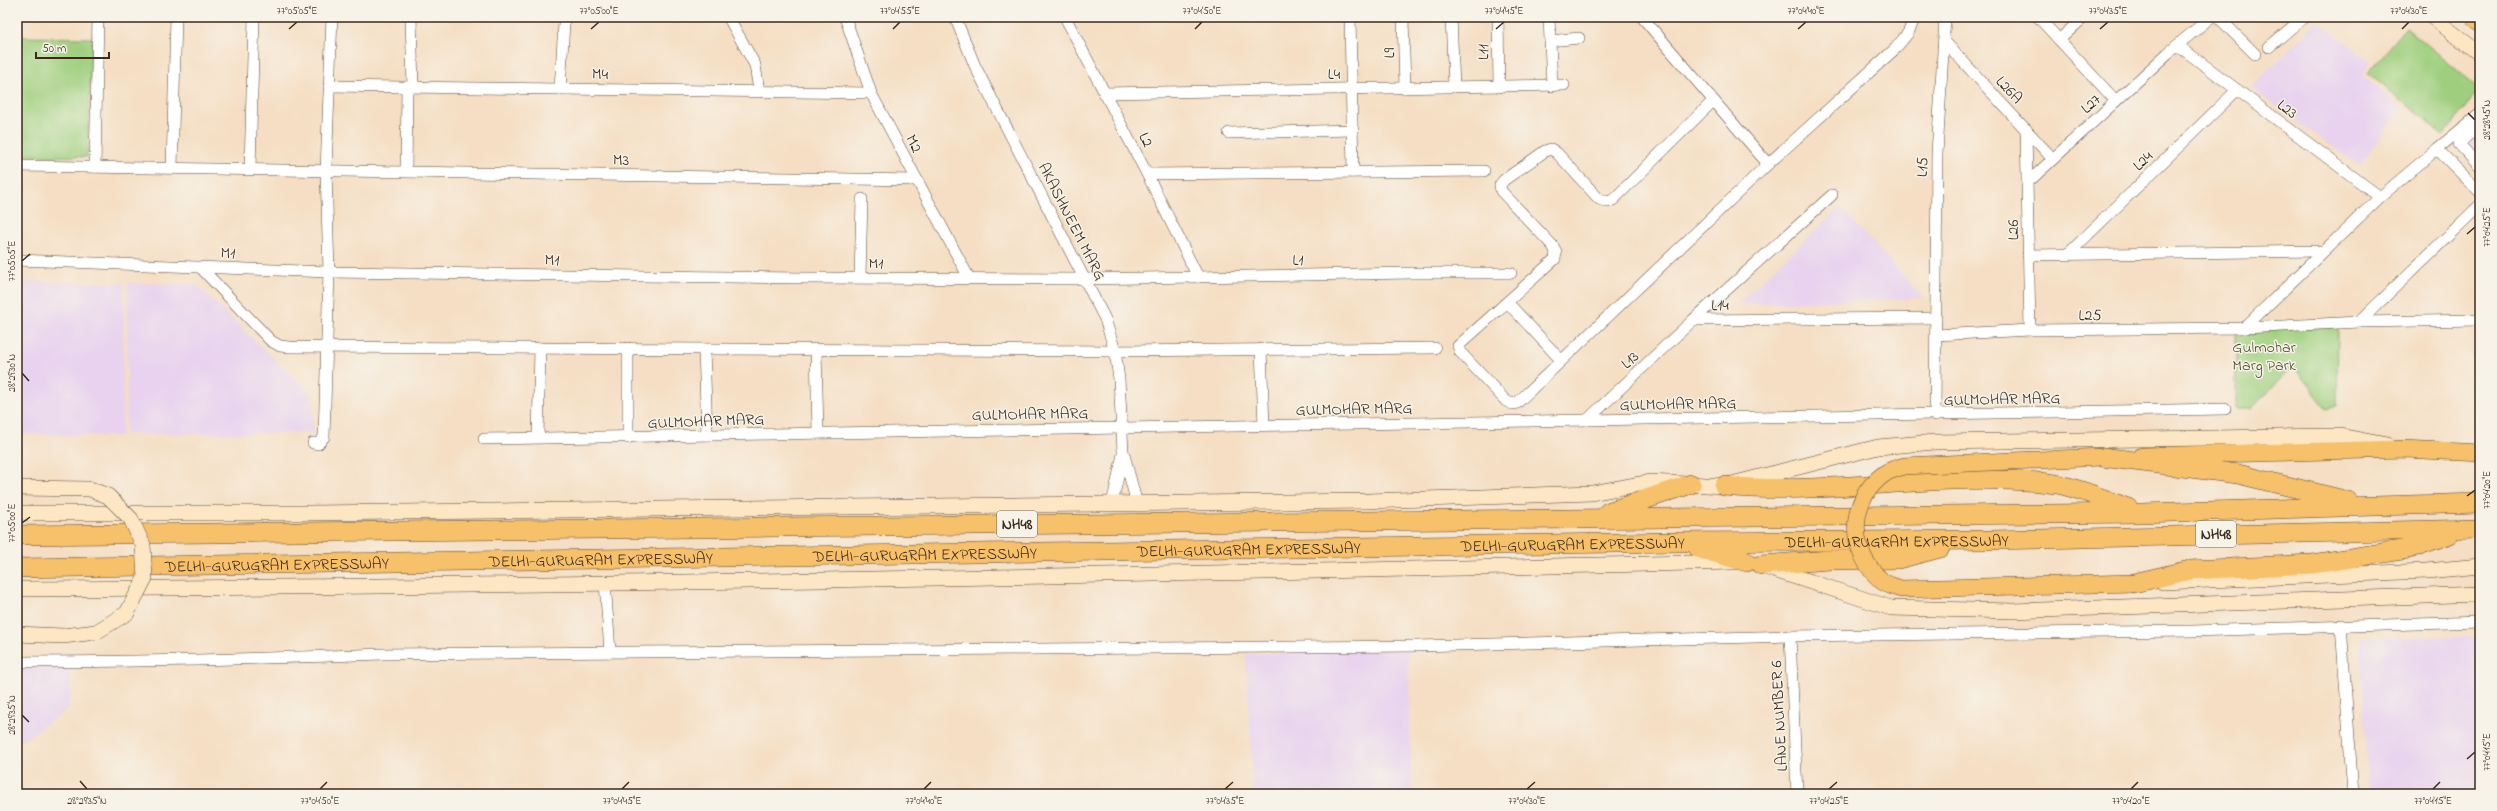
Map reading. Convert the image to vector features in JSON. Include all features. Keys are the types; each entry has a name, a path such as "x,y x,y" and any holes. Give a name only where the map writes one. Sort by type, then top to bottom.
{"highway":[{"path":"2475,17 2480,20"},
{"path":"2102,457 2238,474 2299,487 2366,506"},
{"path":"1724,486 1760,490 1830,488 1994,479 2058,484 2141,512"},
{"path":"1592,518 1691,484"},
{"name":"DELHI-GURUGRAM EXPRESSWAY","path":"17,535 2141,512 2480,503"},
{"path":"2134,583 2190,570 2312,564 2408,549 2460,529"},
{"name":"DELHI-GURUGRAM EXPRESSWAY","path":"17,568 1677,542 1972,540 2480,529"},
{"path":"1677,542 1754,564 1830,560 1898,559 1972,540"}],"main road":[{"path":"2432,17 2480,54"},
{"path":"2448,17 2480,42"},
{"path":"17,513 308,513 1369,501 1592,492 1650,482 1724,486 1878,447 1935,442 2340,436 2405,449"},
{"path":"2480,454 2405,449 2102,457 1904,466 1884,473 1870,487 1859,506 1855,530 1863,560 1882,582 1901,589 2134,583 2396,572 2480,566"},
{"path":"17,488 90,489 108,496 131,519 143,545 145,578 128,613 96,632 63,636 17,634"},
{"path":"17,589 605,582 1754,564 1891,608 2013,611 2480,594"}],"street":[{"path":"95,167 98,17"},
{"path":"172,168 176,17"},
{"path":"250,169 254,17"},
{"path":"313,444 318,444 324,437 329,272 326,170 332,17"},
{"path":"406,171 410,87 411,17"},
{"name":"M2","path":"845,17 871,93 969,278"},
{"name":"AKASHNEEM MARG","path":"955,17 975,66 1086,279 1105,319 1116,351 1123,451 1137,504"},
{"name":"L2","path":"1065,17 1104,94 1148,174 1198,277"},
{"path":"1350,17 1354,172"},
{"name":"L9","path":"1403,17 1405,88"},
{"path":"1451,17 1454,87"},
{"name":"L11","path":"1498,17 1499,87"},
{"path":"1549,17 1552,86"},
{"path":"1643,17 1713,102 1768,164"},
{"path":"1713,102 1613,200 1607,202 1599,199 1557,153 1551,149 1545,151 1504,180 1500,186 1501,191 1553,246 1556,252 1554,259 1458,346 1460,352 1506,401 1512,404 1517,403 1560,359 1768,164 1895,49 1908,32 1915,17"},
{"name":"L15","path":"1935,415 1938,154 1945,17"},
{"path":"2038,17 2116,101"},
{"path":"2060,40 2084,17"},
{"name":"L27","path":"2027,183 2116,101 2211,17"},
{"path":"2218,17 2255,54"},
{"path":"2269,47 2304,17"},
{"path":"730,20 755,65 759,91"},
{"path":"560,89 564,23"},
{"path":"1550,41 1579,38"},
{"name":"L26A","path":"1944,42 2053,159"},
{"name":"L23","path":"2176,47 2184,50 2380,197"},
{"name":"L4","path":"1104,94 1564,85"},
{"name":"M4","path":"329,86 871,93"},
{"name":"L24","path":"2068,254 2237,90"},
{"path":"2244,328 2380,197 2480,114"},
{"path":"2480,123 2459,144 2480,167"},
{"name":"L26","path":"2026,129 2030,330"},
{"path":"1229,133 1353,130"},
{"path":"2437,149 2480,192"},
{"name":"M3","path":"17,166 916,180"},
{"path":"1148,174 1484,171"},
{"name":"L14","path":"1693,320 1832,195"},
{"path":"860,277 862,200"},
{"path":"2358,322 2480,205"},
{"path":"2028,255 2324,251"},
{"name":"M1","path":"17,260 329,272 1086,279"},
{"path":"200,267 271,341 280,346 1116,351 1435,348"},
{"name":"L1","path":"1086,279 1411,273 1511,273"},
{"path":"1507,302 1560,359"},
{"name":"L14","path":"1693,320 1936,318"},
{"name":"L13","path":"1587,420 1693,320"},
{"name":"L25","path":"1936,335 2030,330 2244,328 2358,322 2480,320"},
{"path":"538,437 540,348"},
{"path":"628,348 628,438"},
{"path":"704,349 707,435"},
{"path":"816,350 818,433"},
{"path":"1261,350 1264,425"},
{"name":"GULMOHAR MARG","path":"484,439 538,437 628,438 707,435 1121,427 1935,415 2225,409"},
{"name":"AKASHNEEM MARG","path":"1112,504 1123,451"},
{"path":"605,582 610,652"},
{"path":"17,662 126,662 382,654 1425,646 1790,636 2193,631 2342,625 2480,622"},
{"path":"2342,625 2353,794"},
{"name":"LANE NUMBER 6","path":"1790,636 1797,794"}],"shaded area":[{"path":"2317,21 2371,62 2363,75 2402,108 2359,166 2251,88"},
{"path":"2480,119 2480,171 2454,141"},
{"path":"1840,207 1923,298 1737,304"},
{"path":"17,281 124,283 122,436 17,434"},
{"path":"128,283 195,284 312,395 313,433 126,434"},
{"path":"2360,637 2480,637 2480,794 2369,794"},
{"path":"1408,650 1412,794 1253,794 1246,654"},
{"path":"17,668 71,668 69,708 24,740 17,740"}],"green space":[{"path":"2406,28 2480,89 2443,135 2368,73"},
{"path":"17,37 92,38 87,157 17,155"},
{"name":"Gulmohar Marg Park","path":"2338,326 2337,406 2327,409 2293,366 2251,409 2236,409 2236,330"}]}
